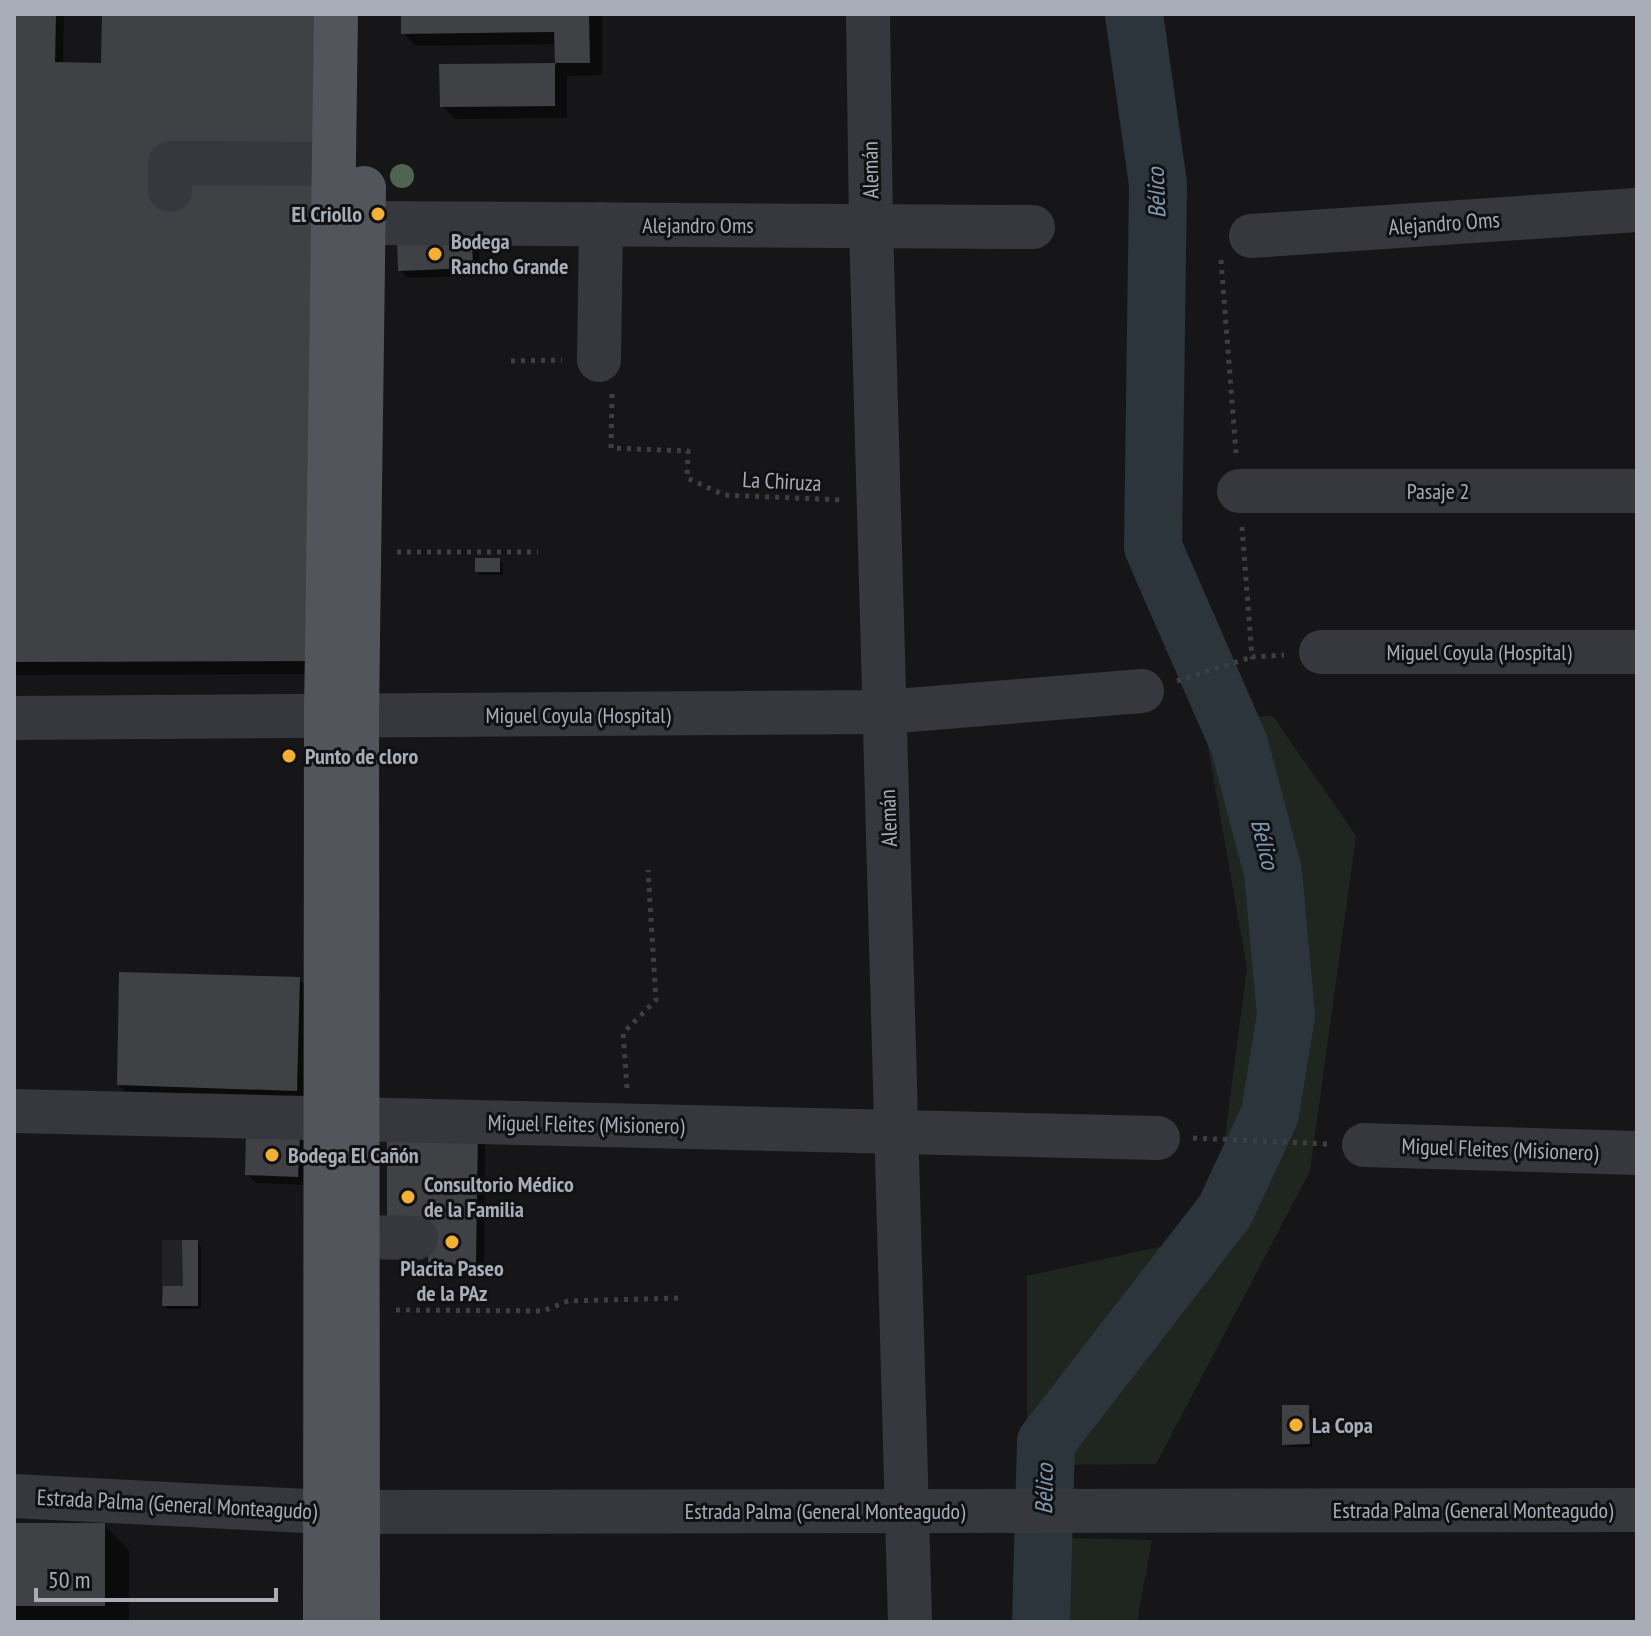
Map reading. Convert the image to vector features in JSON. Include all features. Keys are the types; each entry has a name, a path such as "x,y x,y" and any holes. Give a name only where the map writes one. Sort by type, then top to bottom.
{"main road":[{"path":"336,14 334,164 342,716 342,1512 358,1622"},
{"path":"342,716 360,553 365,14"},
{"path":"325,1622 342,1512 359,1309 359,1237 342,1119"}],"street":[{"name":"Alemán","path":"868,14 871,226 910,1622"},
{"path":"170,190 170,163 334,164"},
{"name":"Alejandro Oms","path":"1251,236 1637,210"},
{"name":"Alejandro Oms","path":"364,223 1033,227"},
{"path":"599,360 601,224"},
{"name":"Pasaje 2","path":"1239,491 1637,491"},
{"name":"Miguel Coyula (Hospital)","path":"1321,652 1637,652"},
{"name":"Miguel Coyula (Hospital)","path":"14,718 884,712 1159,686"},
{"name":"Miguel Fleites (Misionero)","path":"14,1111 1158,1138"},
{"name":"Miguel Fleites (Misionero)","path":"1364,1145 1637,1153"},
{"path":"359,1237 416,1238"},
{"name":"Estrada Palma (General Monteagudo)","path":"14,1496 342,1512 1637,1510"}],"path":[{"path":"511,361 599,360"},
{"name":"La Chiruza","path":"599,360 613,372 611,448 688,451 687,478 724,495 879,501"},
{"path":"360,553 538,552"},
{"path":"1159,686 1252,657"},
{"path":"629,1125 623,1033 656,1000 648,870"},
{"path":"1211,1139 1364,1145"},
{"path":"359,1309 543,1311 568,1301 681,1298"}],"shaded area":[{"path":"1273,716 1356,836 1310,1171 1156,1464 1027,1465 1027,1276 1172,1244 1221,1167 1247,968 1203,719"},
{"path":"162,1240 198,1240 198,1306 162,1306"},
{"path":"1026,1537 1152,1540 1137,1622 1014,1622"}],"building":[{"path":"14,14 56,14 55,62 101,63 102,14 332,14 316,155 183,176 316,176 319,661 14,662"},
{"path":"401,14 589,14 590,63 555,63 554,32 401,34"},
{"path":"555,63 555,106 440,107 439,64"},
{"name":"Bodega Rancho Grande","path":"472,237 473,268 398,271 397,239"},
{"path":"475,558 500,558 500,572 475,572"},
{"path":"119,972 300,977 297,1091 117,1085"},
{"path":"387,1129 478,1130 476,1265 428,1264 428,1219 387,1219"},
{"name":"Bodega El Cañón","path":"246,1132 300,1134 298,1177 245,1175"},
{"path":"182,1240 198,1240 198,1306 162,1306 163,1286 183,1286"},
{"name":"La Copa","path":"1282,1405 1309,1405 1310,1444 1282,1445"},
{"path":"14,1523 105,1523 105,1606 14,1606"}],"waterway":[{"name":"Bélico","path":"1041,1622 1046,1442 1225,1211 1270,1114 1286,1015 1273,872 1239,744 1153,547 1158,184 1134,14"}],"place":[{"name":"El Criollo","path":"378,214"},
{"name":"Bodega Rancho Grande","path":"435,254"},
{"name":"Punto de cloro","path":"289,756"},
{"name":"Bodega El Cañón","path":"272,1155"},
{"name":"Consultorio Médico de la Familia","path":"408,1197"},
{"name":"Placita Paseo de la PAz","path":"452,1242"},
{"name":"La Copa","path":"1296,1425"}]}
